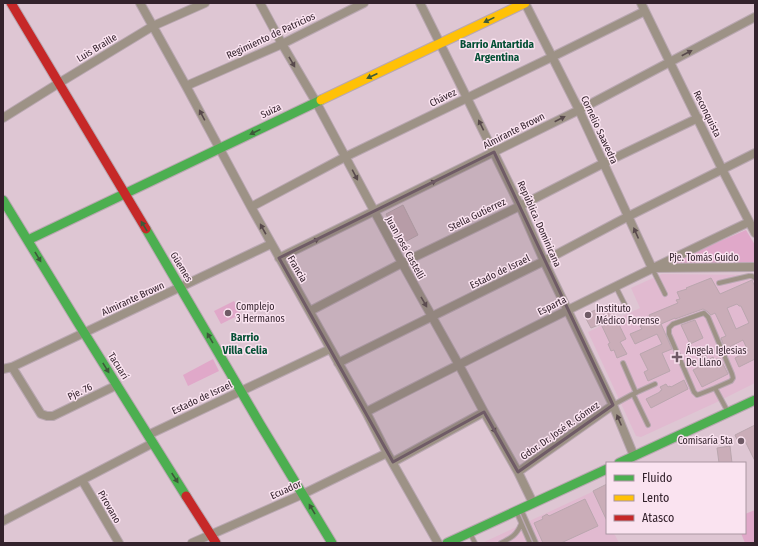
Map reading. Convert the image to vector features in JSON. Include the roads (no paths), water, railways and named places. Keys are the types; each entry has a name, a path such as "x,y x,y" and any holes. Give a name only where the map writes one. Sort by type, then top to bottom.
{"street":[{"name":"Güemes","path":"11,3 125,193 240,391 332,543"},
{"name":"Francia","path":"140,3 220,148 250,207 310,311 438,543"},
{"name":"Luis Braille","path":"3,118 153,26 205,3"},
{"name":"Juan José Castelli","path":"260,3 316,102 402,263 518,472 533,503"},
{"name":"Regimiento de Patricios","path":"186,86 282,44 364,3"},
{"name":"República. Dominicana","path":"420,3 520,206 544,262 613,405 634,456"},
{"name":"Suiza","path":"28,240 525,3"},
{"name":"Cornelio Saavedra","path":"525,3 579,110 652,268"},
{"name":"Reconquista","path":"641,3 755,233"},
{"name":"Chávez","path":"250,207 345,157 645,11"},
{"name":"Almirante Brown","path":"279,258 579,110 755,17"},
{"name":"Stella Gutierrez","path":"310,311 402,263 698,118"},
{"name":"Estado de Israel","path":"338,363 544,262 629,216 755,153"},
{"name":"Tacuarí","path":"3,200 84,333 216,543"},
{"name":"Esparta","path":"366,412 567,310 749,222"},
{"name":"Almirante Brown","path":"3,369 12,367 271,244"},
{"name":"Pje. Tomás Guido","path":"652,268 755,267"},
{"name":"Estado de Israel","path":"148,435 330,349"},
{"name":"Pje. 76","path":"12,367 41,414 47,416 53,416 117,385"},
{"path":"622,462 755,400"},
{"name":"Gdor. Dr. José R. Gómez","path":"518,472 613,405"},
{"path":"392,462 484,412"},
{"path":"3,521 153,443"},
{"name":"Ecuador","path":"192,543 303,494 387,453"},
{"path":"447,543 606,469"},
{"name":"Pirovano","path":"82,480 119,543"}],"lane":[{"path":"652,268 664,294"},
{"path":"719,282 749,276 755,278"},
{"path":"616,287 625,305"},
{"path":"704,313 708,317 733,378 731,381 716,388 697,395 694,392 669,334 669,328 673,324 704,313"},
{"path":"623,363 634,394 648,425"},
{"path":"613,405 655,384"},
{"path":"716,388 728,413"},
{"path":"518,510 521,523 530,543"},
{"path":"518,510 536,543"},
{"path":"501,543 512,538 519,529 521,523"},
{"path":"470,533 475,543"},
{"path":"512,538 515,543"}],"place":[{"name":"Complejo 3 Hermanos","path":"228,313"},
{"name":"Instituto Médico Forense","path":"588,315"},
{"name":"Ángela Iglesias De Llano","path":"677,357"},
{"name":"Comisaría 5ta","path":"741,441"}],"district":[{"name":"Barrio Antartida Argentina","path":"497,50"},
{"name":"Barrio Villa Celia","path":"245,343"}]}
